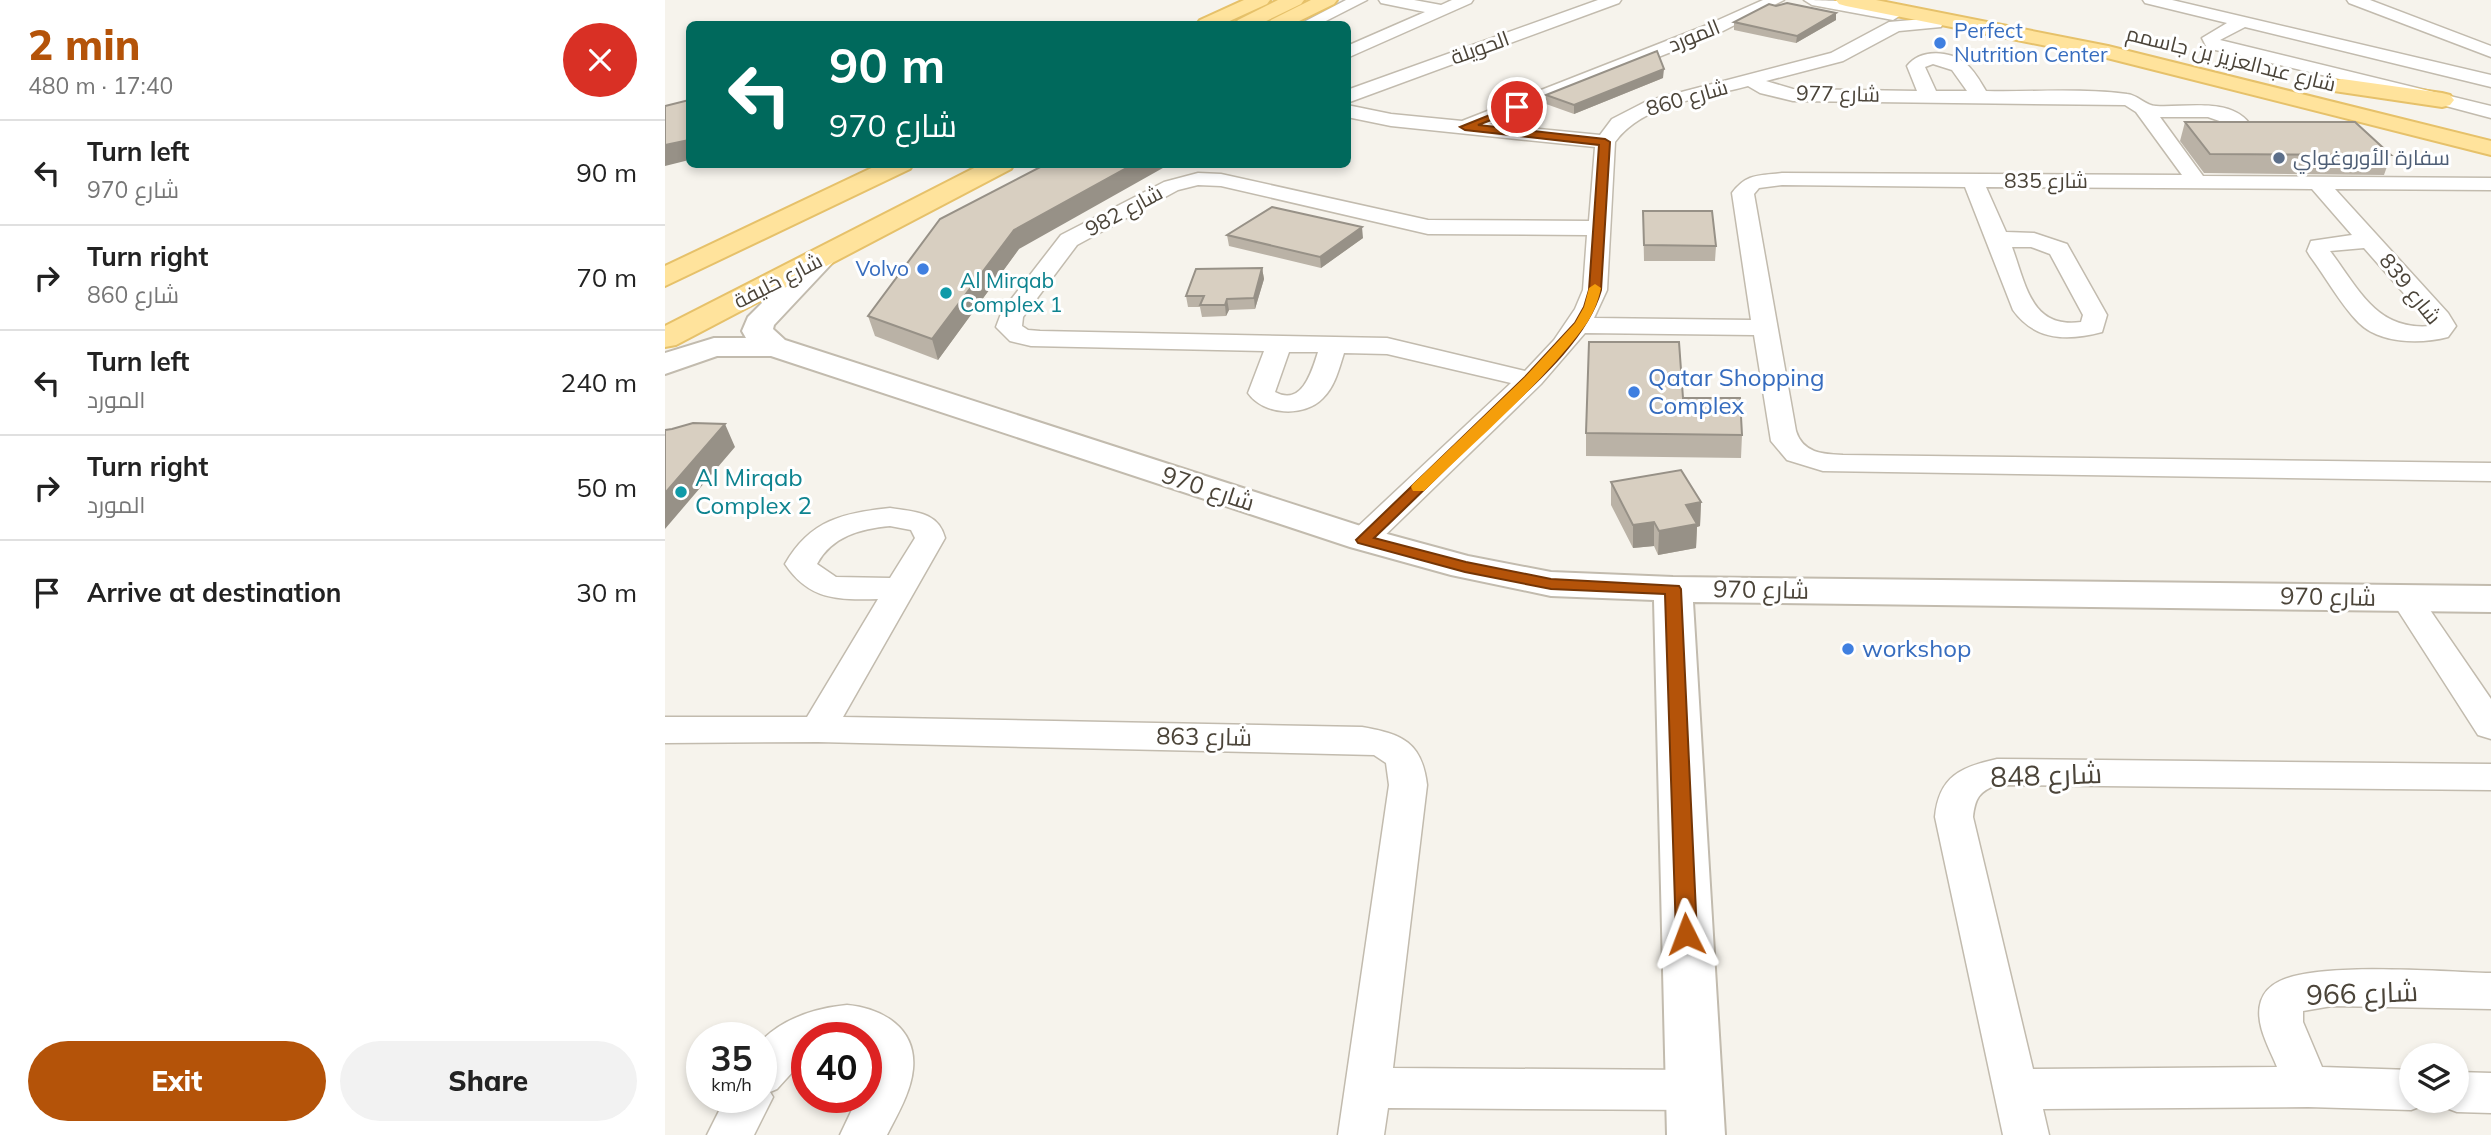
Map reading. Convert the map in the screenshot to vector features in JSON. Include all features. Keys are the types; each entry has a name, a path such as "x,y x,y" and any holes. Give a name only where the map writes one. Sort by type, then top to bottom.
{"main road":[{"path":"1200,21 1231,0"},
{"path":"1202,21 1260,0"},
{"path":"1251,21 1294,0"},
{"path":"1284,21 1327,0"},
{"name":"شارع عبدالعزيز بن جاسمم","path":"1846,0 2108,52 2491,148"},
{"name":"شارع عبدالعزيز بن جاسمم","path":"2203,44 2342,86 2491,123"},
{"path":"2342,86 2447,101"},
{"path":"665,277 893,168"},
{"name":"شارع خليفة","path":"668,354 821,260 994,168"}],"street":[{"path":"1314,21 1359,0"},
{"path":"1387,0 1442,10"},
{"path":"1351,51 1465,0"},
{"name":"الحويلة","path":"1351,96 1613,0"},
{"path":"1812,0 1881,21"},
{"path":"2151,0 2491,83"},
{"path":"2355,0 2491,52"},
{"name":"المورد","path":"1465,127 1705,33 1769,1"},
{"name":"شارع 860","path":"1605,142 1619,123 1654,105 1837,57 1881,21 1935,23"},
{"path":"2203,44 2242,22"},
{"name":"شارع عبدالعزيز بن جاسمم","path":"1935,23 2019,34"},
{"name":"شارع عبدالعزيز بن جاسمم","path":"2203,44 2213,44 2381,83 2491,112"},
{"path":"1929,96 1916,66 1922,60 1954,62 1962,67 1979,96"},
{"path":"2447,101 2469,76 2491,60"},
{"name":"شارع 977","path":"1751,80 1767,89 1793,94 2120,98 2138,103 2148,112 2197,182"},
{"path":"2447,101 2491,83"},
{"name":"المورد","path":"1351,112 1391,120 1605,142"},
{"name":"شارع 977","path":"2148,112 2210,113 2230,117 2239,124 2235,130 2226,132 2162,131"},
{"path":"1363,540 1530,380 1580,325 1590,307 1595,290 1597,228 1605,142"},
{"name":"شارع 835","path":"2491,184 1774,179 1752,183 1745,188 1744,200 1784,443 1793,453 1821,463 2491,472"},
{"name":"شارع 982","path":"1530,380 1394,348 1334,343 1040,339 1023,337 1013,333 1009,327 1011,316 1069,240 1187,180 1221,180 1420,226 1597,228"},
{"path":"1973,180 2028,316 2046,327 2060,330 2093,327 2095,315 2059,249 2034,240 1998,239"},
{"name":"شارع 839","path":"2319,184 2439,318 2444,326 2439,332 2413,335 2376,324 2368,318 2318,251 2319,246 2326,243 2370,241"},
{"path":"774,346 757,331 758,323 821,260"},
{"path":"668,354 770,310"},
{"path":"1580,325 1763,328"},
{"path":"1279,342 1261,393 1266,400 1280,403 1296,403 1317,392 1334,343"},
{"name":"شارع 970","path":"668,354 714,347 774,346 1363,540 1465,567 1551,584 1673,589 2491,598"},
{"path":"818,729 900,588"},
{"path":"1367,1088 1695,1113 1673,589"},
{"path":"2406,598 2491,726"},
{"name":"شارع 863","path":"665,730 818,729 1362,740 1385,744 1399,752 1407,766 1408,785 1360,1135"},
{"name":"شارع 848","path":"2026,1135 1954,817 1954,799 1964,786 1978,776 1997,772 2491,777"},
{"name":"شارع 966","path":"2308,1087 2281,1022 2282,1003 2294,994 2332,988 2491,991"},
{"path":"777,1057 787,1045 811,1031 831,1025 854,1023 875,1029 885,1040 891,1059 889,1077 863,1135"},
{"path":"2015,1089 2308,1087 2399,1090"},
{"path":"2469,1092 2491,1093"},
{"path":"730,1135 742,1113"}],"building":[{"path":"1787,3 1836,13 1797,36 1734,22 1769,4 1776,6"},
{"path":"1657,51 1664,69 1574,105 1546,95"},
{"path":"686,101 686,141 665,145 665,106"},
{"path":"2185,122 2355,122 2391,155 2210,154"},
{"path":"1038,168 1127,168 1014,230 932,339 868,316 940,219"},
{"path":"1272,207 1362,227 1320,257 1227,235"},
{"path":"1643,211 1712,211 1716,246 1644,245"},
{"path":"1262,268 1254,298 1227,299 1225,305 1200,305 1204,296 1186,296 1196,269"},
{"name":"Qatar Shopping Complex","path":"1589,342 1679,342 1683,398 1740,398 1742,435 1586,433"},
{"path":"693,423 725,424 665,493 665,430"},
{"path":"1681,470 1701,502 1686,505 1697,524 1659,531 1654,522 1633,525 1611,482"}],"slow traffic":[{"path":"1419,487 1530,380 1580,325 1590,307 1595,288"}],"place":[{"name":"Perfect Nutrition Center","path":"1940,43"},
{"name":"سفارة الأوروغواي","path":"2279,158"},
{"name":"Volvo","path":"923,269"},
{"name":"Al Mirqab Complex 1","path":"946,293"},
{"name":"Qatar Shopping Complex","path":"1634,392"},
{"name":"Al Mirqab Complex 2","path":"681,492"},
{"name":"workshop","path":"1848,649"}],"route":[{"path":"1517,107 1465,127 1605,142 1597,228 1595,290 1590,307 1580,325 1530,380 1363,540 1465,567 1551,584 1673,589 1686,934"}]}
